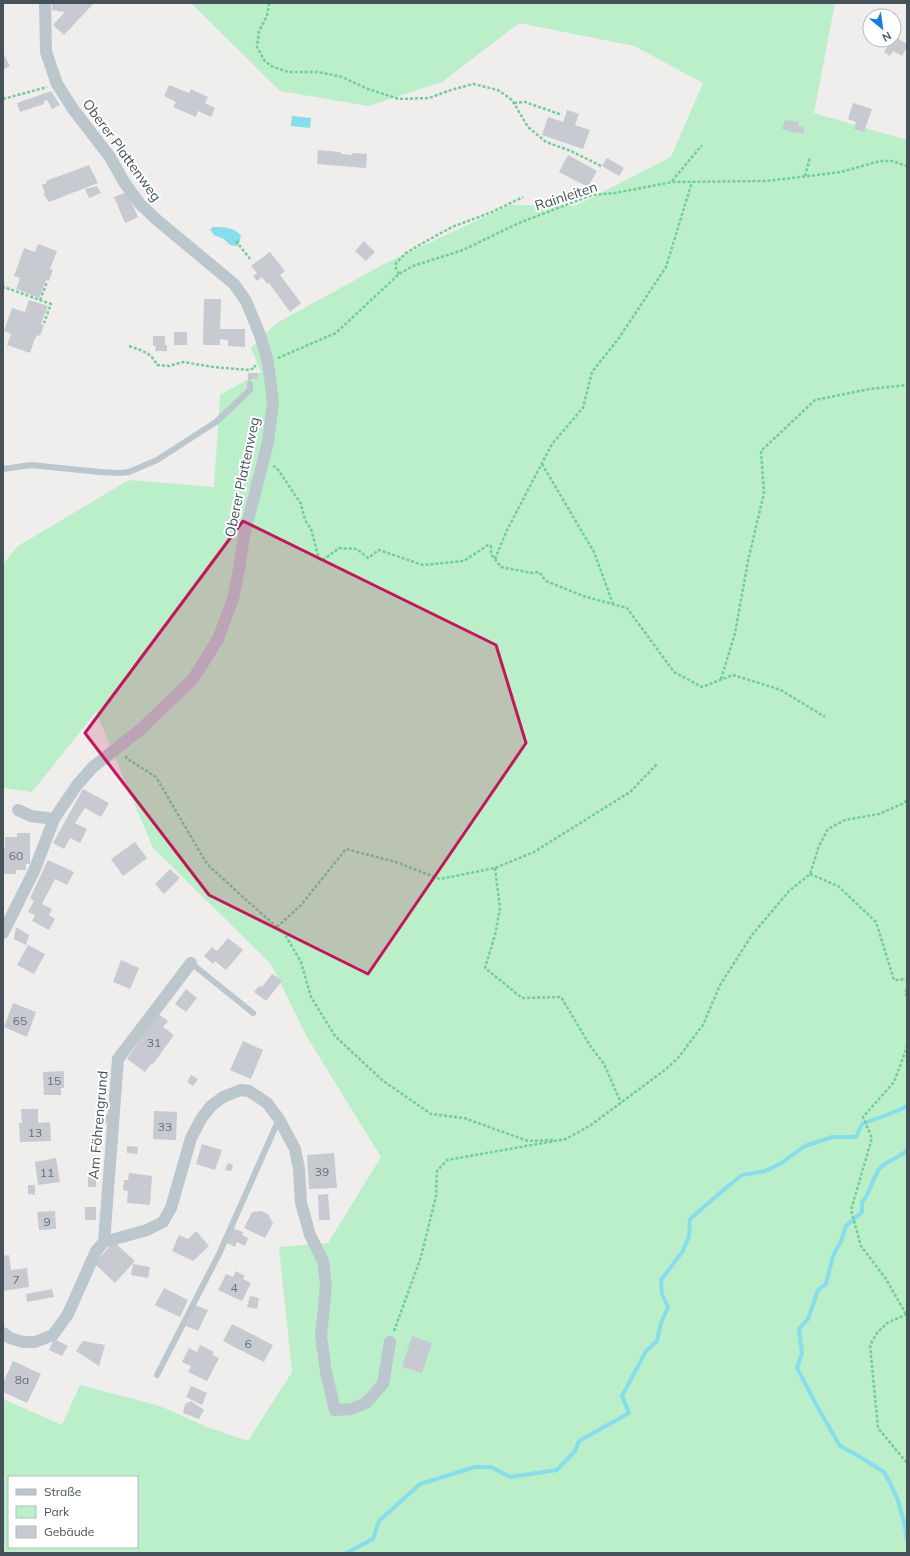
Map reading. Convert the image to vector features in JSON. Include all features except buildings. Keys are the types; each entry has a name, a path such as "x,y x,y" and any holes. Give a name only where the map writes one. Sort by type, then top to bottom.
{"street":[{"name":"Oberer Plattenweg","path":"3,933 34,872 54,819 77,785 93,768 141,729 193,679 218,639 232,599 239,569 244,536 268,442 273,402 268,362 260,335 246,301 234,284 140,204 124,182 110,157 73,109 57,84 46,52 45,3"},
{"path":"18,810 31,816 54,819"},
{"name":"Am Föhrengrund","path":"104,1242 118,1059 191,963"},
{"path":"3,1333 10,1338 23,1342 35,1342 52,1335 68,1314 96,1250 104,1242 147,1230 163,1222 171,1208 183,1164 196,1127 211,1106 223,1097 241,1090 249,1091 267,1103 279,1119 295,1149 299,1169 301,1203 310,1235 323,1261 326,1285 321,1336 326,1372 335,1410 351,1409 366,1403 384,1384 390,1342"}],"lane":[{"path":"3,469 31,465 100,472 129,472 157,460 216,422 250,390 250,384"},
{"path":"191,963 253,1013"},
{"path":"157,1375 220,1252 279,1119"}],"path":[{"path":"269,3 267,16 259,31 257,47 264,60 271,66 288,72 318,72 342,77 368,89 398,99 429,98 473,84 498,90 514,103 528,127 546,142 571,151 601,166"},
{"path":"3,99 52,85"},
{"path":"514,103 525,102 562,115"},
{"path":"672,182 702,145"},
{"path":"805,176 810,157"},
{"name":"Rainleiten","path":"268,362 336,333 399,274 413,266 463,250 519,223 592,195 615,193 672,182 767,182 841,172 880,161 892,161 907,166"},
{"path":"495,559 507,530 552,444 582,408 592,372 619,338 666,268 692,182"},
{"path":"399,274 396,269 396,262 406,253 452,227 492,212 523,197"},
{"path":"236,241 250,259"},
{"path":"40,300 47,282"},
{"path":"3,289 4,287 51,304 44,323"},
{"path":"129,346 147,352 154,359 157,365 169,366 182,362 213,367 250,370 255,368 256,362"},
{"path":"721,680 735,633 748,561 764,493 761,450 815,400 870,389 907,385"},
{"path":"263,462 278,468 301,504 305,520 311,529 319,559 323,560 339,548 357,549 368,558 379,550 423,565 464,560 488,545 491,546 491,554 501,567 532,573 539,572 546,581 583,596 627,608 674,672 702,687 733,675 781,690 825,717"},
{"path":"542,464 594,552 613,604"},
{"path":"130,752 126,758 156,777 207,864 284,933 301,962 311,997 335,1036 382,1080 431,1114 464,1118 528,1141 566,1139"},
{"path":"277,927 301,905 346,849 396,862 440,879 495,868 534,852 630,792 657,764"},
{"path":"390,1342 421,1257 436,1196 437,1171 447,1160 566,1139 591,1125 621,1103 678,1058 703,1025 720,985 752,936 789,890 810,874 819,846 828,829 845,820 879,814 904,804 907,800"},
{"path":"495,868 500,908 485,968 522,998 561,997 591,1047 604,1064 621,1103"},
{"path":"810,874 838,886 876,922 894,980 907,979"},
{"path":"907,989 905,992 907,997"},
{"path":"907,1043 906,1050 894,1082 863,1117 872,1138 851,1210 861,1246 886,1279 907,1314 887,1323 877,1333 870,1345 878,1428 907,1463"}],"highlighted area":[{"path":"243,521 496,645 526,743 368,974 209,895 85,733"}],"green space":[{"path":"191,3 835,3 814,113 907,140 907,1553 3,1553 3,1399 62,1425 80,1385 160,1406 207,1427 248,1441 292,1372 279,1247 328,1243 381,1157 307,1037 271,964 153,848 96,712 32,792 3,788 3,564 18,546 129,480 214,487 220,395 261,372 251,348 277,323 384,264 510,205 575,206 671,157 703,83 634,46 519,23 442,82 368,106 280,91"}],"water":[{"path":"292,116 311,118 310,128 291,126"},
{"path":"213,227 225,227 236,231 241,236 239,244 237,246 230,245 224,239 214,235 210,230"}],"waterway":[{"path":"346,1553 373,1539 379,1521 420,1484 475,1467 491,1467 510,1477 557,1470 575,1451 579,1441 629,1413 622,1396 646,1351 657,1341 661,1323 668,1307 662,1294 661,1280 683,1251 689,1236 690,1219 742,1175 765,1171 780,1164 805,1146 832,1137 856,1137 862,1124 907,1106"},
{"path":"907,1150 880,1168 862,1202 862,1212 846,1226 841,1241 833,1256 826,1284 818,1290 808,1319 799,1329 802,1353 797,1368 840,1446 884,1472 898,1500 907,1540"}]}
